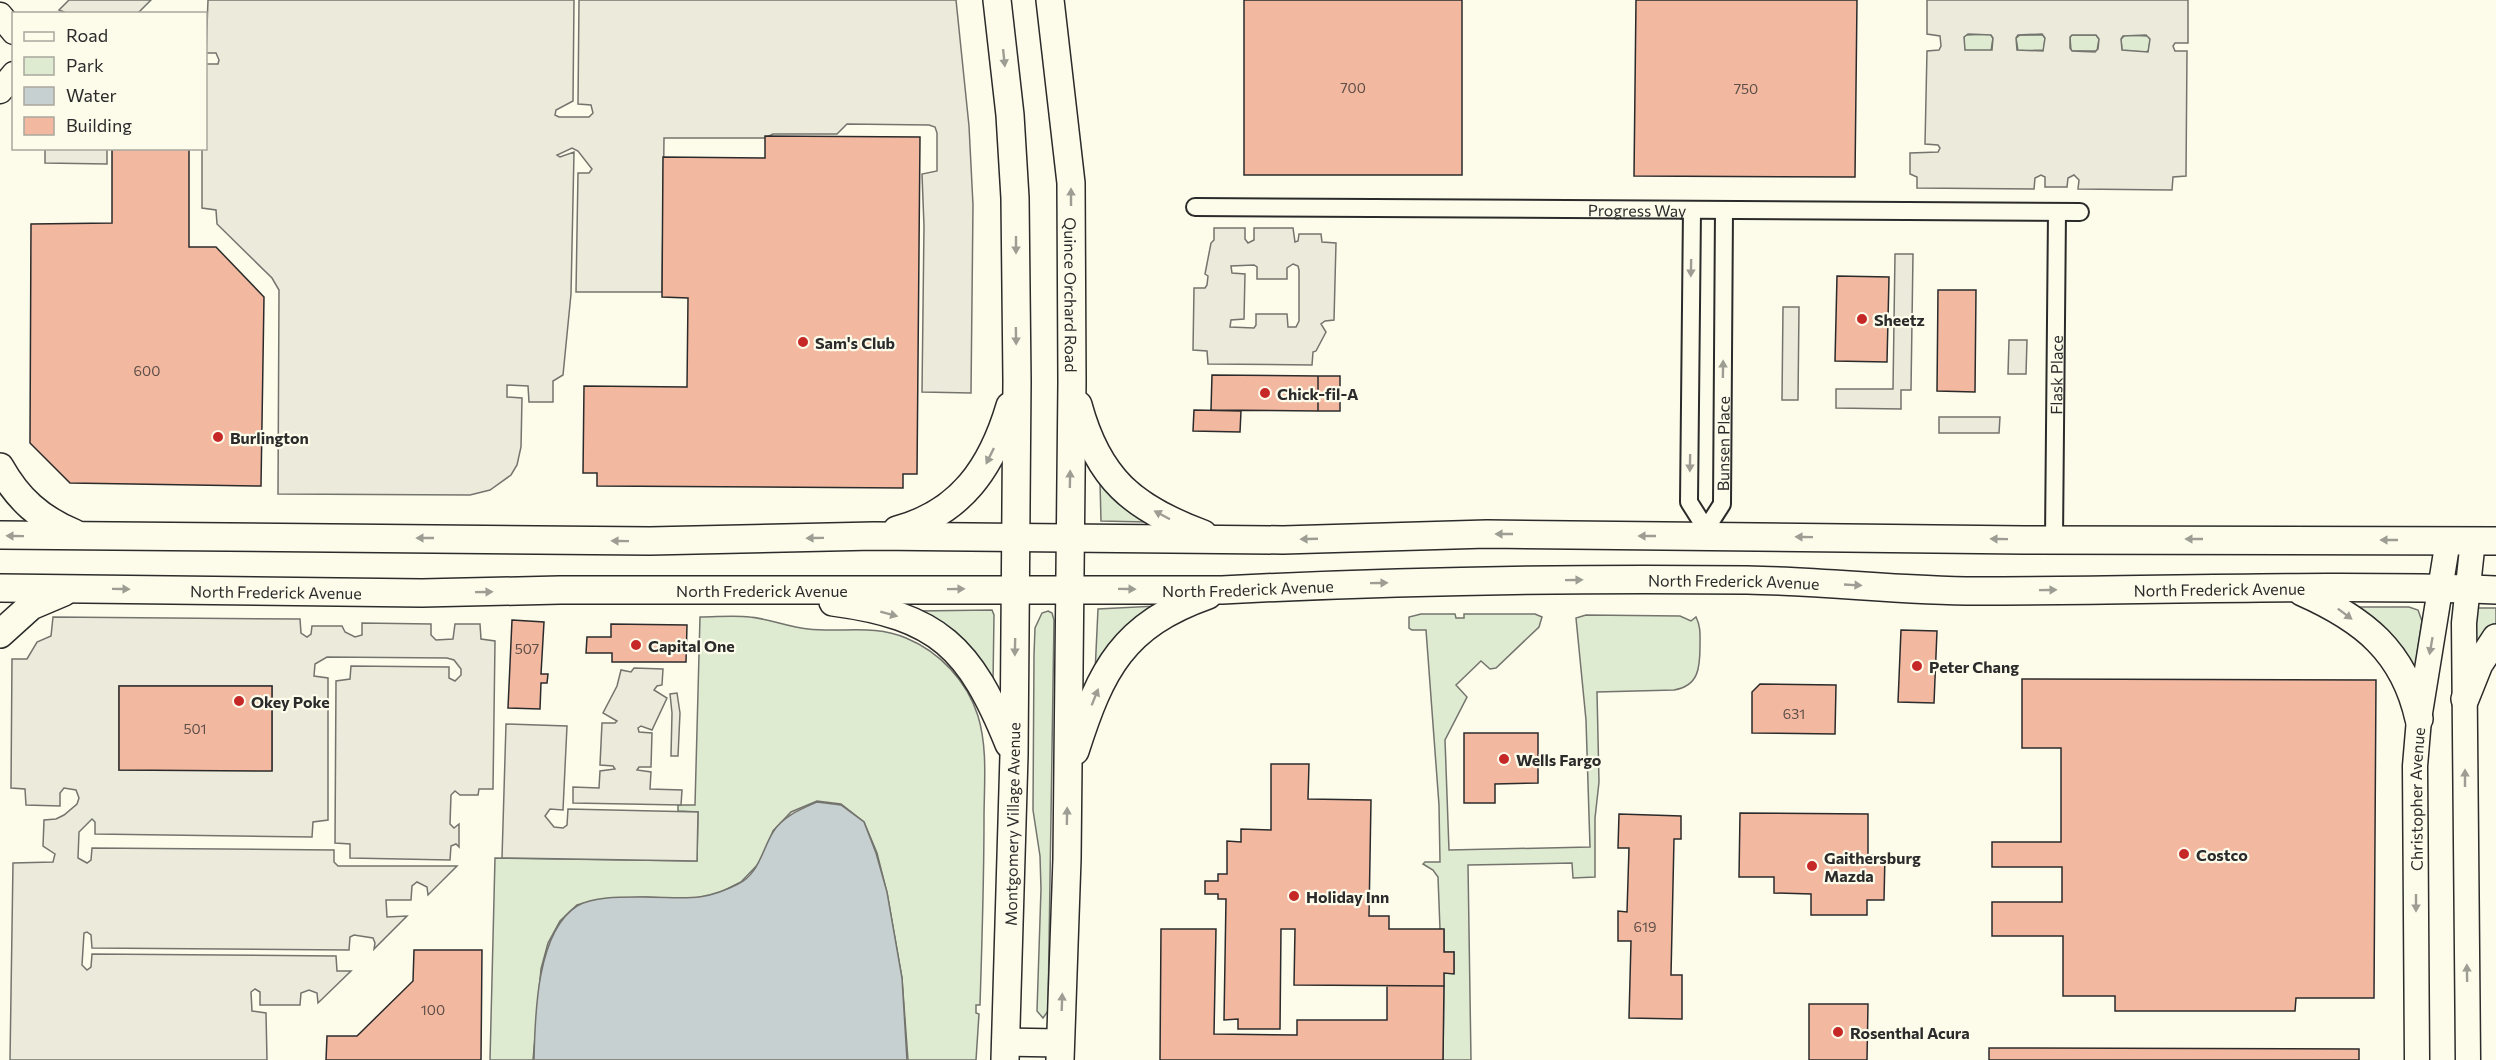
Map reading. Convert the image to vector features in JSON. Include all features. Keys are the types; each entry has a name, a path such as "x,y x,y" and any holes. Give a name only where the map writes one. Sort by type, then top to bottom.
{"main road":[{"path":"997,0 1010,116 1015,198 1016,588"},
{"name":"Quince Orchard Road","path":"1050,0 1071,183 1072,382 1069,589"},
{"path":"874,536 908,527 932,517 954,502 971,485 985,466 1003,431 1017,381"},
{"path":"1072,382 1087,435 1099,461 1117,483 1144,506 1184,526 1216,538"},
{"path":"0,467 13,488 33,511 52,524 80,536"},
{"path":"0,535 650,541 874,536 1283,540 1498,534 2472,540"},
{"name":"North Frederick Avenue","path":"0,588 422,593 1016,588 1222,590 1331,584 1652,579 1751,580 1973,591 2293,588 2496,590"},
{"path":"0,634 32,606 73,588"},
{"name":"Montgomery Village Avenue","path":"1005,1051 1014,755 1016,588"},
{"path":"2293,588 2337,607 2389,651 2414,696 2419,719"},
{"path":"1005,1051 1060,1051 1068,772 1069,589"},
{"path":"1068,772 1100,685 1110,666 1130,639 1142,628 1179,605 1222,590"},
{"path":"727,591 844,603 896,615 931,630 953,646 973,670 997,715 1014,755"},
{"path":"2465,699 2479,664 2496,638"}],"street":[{"name":"Progress Way","path":"1195,207 2080,212"},
{"name":"Bunsen Place","path":"1692,210 1689,502 1706,529 1722,504 1724,210"},
{"name":"Flask Place","path":"2054,539 2057,212"},
{"name":"Christopher Avenue","path":"2417,1060 2415,766 2419,719 2454,589 2472,540"},
{"name":"Christopher Avenue","path":"2454,589 2464,623 2468,1060"}],"green space":[{"path":"1990,34 1993,38 1991,51 1964,49 1966,35"},
{"path":"2020,35 2043,35 2044,50 2018,51 2016,38"},
{"path":"2072,35 2096,35 2099,39 2097,51 2071,51 2070,37"},
{"path":"2125,35 2148,36 2149,50 2146,52 2122,51 2121,39"},
{"path":"1100,482 1146,522 1101,521"},
{"path":"1156,606 1095,673 1098,609"},
{"path":"2359,607 2409,607 2418,610 2422,621 2415,668 2358,609"},
{"path":"2496,608 2496,628 2475,652 2475,609"},
{"path":"992,610 994,615 993,683 917,611"},
{"path":"1048,611 1052,613 1054,620 1048,1011 1043,1018 1037,1011 1041,889 1040,856 1033,810 1034,655 1035,628 1042,613"},
{"path":"1421,614 1455,614 1456,618 1464,618 1464,614 1535,614 1542,617 1539,627 1496,668 1490,669 1481,661 1456,685 1467,697 1445,740 1449,850 1590,847 1586,720 1576,618 1586,615 1680,616 1691,621 1696,617 1700,631 1698,668 1689,684 1674,690 1597,692 1599,782 1595,818 1595,877 1573,878 1572,863 1468,865 1471,1060 1443,1060 1444,973 1454,973 1454,952 1444,952 1444,930 1440,929 1438,877 1433,870 1423,864 1440,862 1439,805 1426,630 1409,628 1409,617"},
{"path":"744,616 808,629 870,630 894,634 930,651 951,669 967,691 978,716 985,767 980,1005 976,1005 976,1013 979,1014 976,1060 908,1060 902,978 887,893 877,853 864,822 841,804 817,801 791,812 773,831 762,860 741,882 715,895 688,899 644,897 596,900 577,905 560,921 548,943 541,969 533,1060 490,1060 495,858 697,861 698,812 678,811 678,805 695,805 700,617"}],"shaded area":[{"path":"69,0 151,0 139,12 64,12 59,10"},
{"path":"208,0 574,0 573,101 556,110 555,115 589,117 593,113 591,105 578,104 579,0 956,0 969,126 973,205 971,393 922,392 924,226 922,174 937,171 935,127 847,124 837,134 773,134 765,138 664,138 662,292 576,292 578,173 589,173 592,169 578,151 572,148 557,155 560,157 574,152 571,294 563,375 553,381 553,402 529,402 528,386 507,385 507,397 522,398 521,447 517,465 511,475 490,490 470,495 278,494 279,290 272,278 217,224 216,210 202,208 202,150 207,150 207,64 218,64 219,60 216,53 207,53"},
{"path":"1927,0 2188,0 2188,43 2175,43 2173,46 2175,51 2187,51 2186,176 2173,177 2172,190 2078,189 2079,180 2074,175 2068,178 2067,187 2045,187 2045,177 2041,175 2035,178 2034,189 1917,188 1917,177 1910,174 1910,153 1938,152 1940,148 1938,145 1925,144 1927,51 1939,50 1941,46 1940,36 1927,34","holes":["1968,34 1991,35 1992,50 1965,50 1964,37","2042,34 2045,38 2043,51 2017,50 2018,35","2072,35 2096,35 2099,39 2098,49 2095,52 2072,51 2070,37","2146,35 2150,39 2148,52 2122,50 2123,36"]},
{"path":"45,150 107,150 107,164 45,163"},
{"path":"1214,228 1245,228 1245,239 1248,243 1254,240 1254,228 1293,228 1295,242 1298,241 1299,234 1321,234 1322,242 1336,243 1334,320 1321,324 1326,332 1316,351 1313,352 1312,365 1208,364 1207,351 1193,350 1194,288 1205,288 1207,285 1208,276 1205,274 1211,243 1214,240","holes":["1293,264 1298,266 1299,321 1296,327 1288,327 1287,314 1256,314 1254,328 1230,327 1231,320 1244,319 1245,274 1232,273 1231,266 1254,265 1257,267 1257,279 1287,279 1287,268"]},
{"path":"1895,254 1913,254 1911,390 1901,390 1901,409 1836,408 1836,389 1893,389"},
{"path":"1783,307 1799,307 1798,400 1782,400"},
{"path":"2009,340 2027,340 2026,374 2008,374"},
{"path":"1939,417 2000,417 1999,433 1939,433"},
{"path":"53,617 300,619 301,633 307,637 311,634 312,626 342,626 345,632 355,637 362,635 362,623 431,624 431,635 436,640 453,639 455,624 480,624 481,639 495,641 493,789 479,789 478,795 460,795 455,791 451,795 450,824 454,828 459,824 459,847 456,844 451,846 450,860 350,858 350,844 335,843 336,681 350,679 351,666 449,667 449,678 455,681 461,675 461,669 454,660 447,658 327,657 315,664 314,676 328,678 328,820 313,822 312,837 95,834 95,822 92,819 79,832 78,858 87,863 91,860 92,848 334,850 334,862 338,866 457,866 428,895 427,887 417,882 412,886 411,900 386,900 387,917 407,916 374,949 373,938 354,935 350,937 349,950 92,948 91,935 84,933 82,965 87,970 91,967 92,954 336,956 337,971 351,971 318,1003 317,993 309,990 301,993 300,1005 260,1005 260,992 255,989 251,992 252,1011 266,1013 267,1060 10,1060 13,863 53,862 55,854 43,846 44,820 56,819 64,815 77,804 79,798 76,790 64,788 60,793 60,806 26,805 25,789 11,788 12,659 27,659 37,642 51,636","holes":["119,686 272,686 272,770 119,770"]},
{"path":"634,668 663,669 662,685 657,686 654,690 667,698 652,730 641,726 638,728 639,732 652,733 651,767 639,767 637,770 651,772 650,789 682,790 681,805 573,803 573,787 599,788 600,771 615,769 613,766 600,765 602,723 617,721 603,713 617,686 621,670 631,672"},
{"path":"677,693 680,713 678,756 671,756 670,694"},
{"path":"506,724 567,726 563,810 550,809 545,816 554,827 563,828 567,825 568,809 698,812 697,861 502,858"}],"water":[{"path":"817,802 841,805 864,822 876,853 887,892 902,978 907,1060 534,1060 535,1021 540,977 553,935 563,918 577,906 601,899 692,898 725,890 745,880 751,874 777,826 793,814"}],"building":[{"path":"1244,0 1462,0 1462,175 1244,175"},
{"path":"1636,0 1857,0 1855,177 1634,176"},
{"name":"Sam's Club","path":"765,136 920,137 917,474 903,474 903,488 597,486 597,473 583,473 584,386 687,387 688,298 662,297 663,157 765,158"},
{"path":"112,150 189,150 189,247 216,247 264,297 261,486 70,483 30,443 31,224 112,223"},
{"name":"Sheetz","path":"1837,276 1889,277 1887,362 1835,361"},
{"name":"Sheetz","path":"1938,290 1976,290 1975,392 1937,391"},
{"name":"Chick-fil-A","path":"1212,375 1318,376 1318,411 1211,410"},
{"path":"1318,376 1340,376 1340,411 1318,411"},
{"path":"1194,410 1241,411 1240,432 1193,431"},
{"path":"512,620 544,622 541,674 548,674 547,683 541,683 540,709 508,708"},
{"name":"Capital One","path":"611,624 687,625 686,662 612,662 612,653 586,653 587,637 611,637"},
{"name":"Peter Chang","path":"1901,630 1937,631 1934,703 1898,702"},
{"name":"Costco","path":"2022,679 2376,680 2374,998 2296,998 2295,1011 2115,1011 2115,996 2063,996 2063,936 1992,936 1992,902 2062,902 2062,867 1992,867 1992,842 2061,842 2061,748 2022,748"},
{"path":"1760,684 1836,685 1835,734 1752,733 1752,692"},
{"path":"119,686 272,686 272,771 119,770"},
{"path":"1464,733 1538,733 1538,783 1495,784 1495,803 1464,803"},
{"name":"Holiday Inn","path":"1271,764 1309,764 1308,799 1371,800 1369,916 1389,916 1389,929 1444,929 1444,952 1454,952 1454,974 1444,973 1444,986 1294,985 1295,929 1281,929 1280,1029 1238,1029 1238,1019 1224,1020 1226,899 1218,899 1218,894 1205,894 1205,881 1218,881 1218,874 1227,874 1227,841 1241,842 1241,829 1271,830"},
{"name":"Gaithersburg Mazda","path":"1740,813 1868,814 1868,855 1885,855 1884,900 1867,900 1867,915 1811,915 1811,894 1774,893 1774,877 1739,877"},
{"path":"1619,814 1681,816 1681,839 1674,839 1671,975 1682,975 1682,1019 1629,1018 1631,941 1618,941 1618,911 1627,912 1629,848 1618,848"},
{"path":"1161,929 1216,929 1214,1034 1297,1035 1297,1020 1387,1020 1387,986 1444,986 1443,1060 1160,1060"},
{"path":"414,950 482,950 481,1060 326,1060 327,1036 357,1036 413,981"},
{"name":"Rosenthal Acura","path":"1809,1004 1868,1004 1867,1060 1809,1060"},
{"path":"1989,1048 2359,1049 2359,1060 1989,1060"}],"place":[{"name":"Sheetz","path":"1862,319"},
{"name":"Sam's Club","path":"803,342"},
{"name":"Chick-fil-A","path":"1265,393"},
{"name":"Burlington","path":"218,437"},
{"name":"Capital One","path":"636,645"},
{"name":"Peter Chang","path":"1917,666"},
{"name":"Okey Poke","path":"239,701"},
{"name":"Wells Fargo","path":"1504,759"},
{"name":"Costco","path":"2184,854"},
{"name":"Gaithersburg Mazda","path":"1812,866"},
{"name":"Holiday Inn","path":"1294,896"},
{"name":"Rosenthal Acura","path":"1838,1032"}]}
